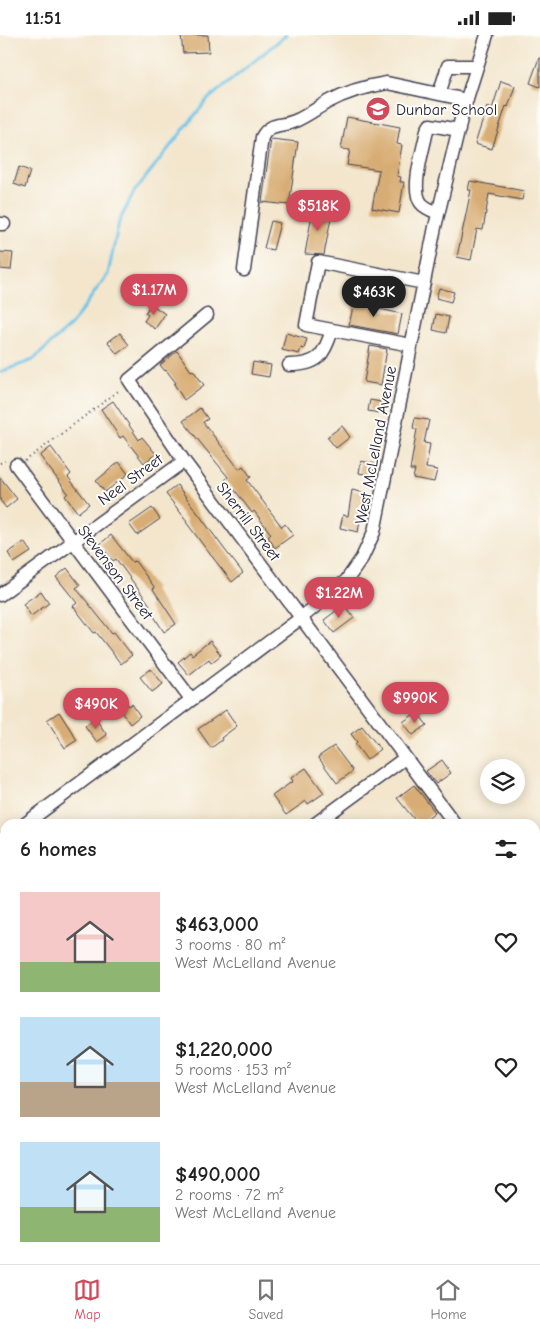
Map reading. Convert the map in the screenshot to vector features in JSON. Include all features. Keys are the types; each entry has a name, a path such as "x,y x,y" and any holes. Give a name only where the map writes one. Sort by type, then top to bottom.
{"street":[{"name":"West McLelland Avenue","path":"31,819 301,618 346,581 362,558 374,532 438,213 466,100 487,35"},
{"path":"440,94 448,66 476,66"},
{"path":"244,270 262,137 266,130 295,121 330,101 377,84 387,83 466,100"},
{"path":"438,213 421,203 416,191 428,130 430,125 459,130"},
{"path":"412,345 306,325 318,261 424,283"},
{"path":"129,380 207,315"},
{"path":"289,365 306,364 318,358 327,346 332,330"},
{"name":"Sherrill Street","path":"129,380 184,461 451,819"},
{"name":"Neel Street","path":"0,595 184,461"},
{"name":"Stevenson Street","path":"17,466 191,699"},
{"path":"322,819 405,758"}],"path":[{"path":"17,466 120,391 129,380"}],"building":[{"path":"181,35 208,35 209,52 183,53"},
{"path":"540,58 540,87 530,83"},
{"path":"501,81 515,86 508,107 506,106 492,149 475,144 487,107 492,109"},
{"path":"347,117 400,127 397,144 402,145 397,176 401,177 400,182 404,182 399,213 372,208 379,170 347,165 350,150 341,149"},
{"path":"271,139 298,142 289,205 262,202"},
{"path":"19,167 30,171 25,188 14,184"},
{"path":"470,181 524,191 522,200 489,194 483,230 477,229 471,260 457,257 471,190 468,190"},
{"path":"313,208 332,212 324,255 305,254"},
{"path":"271,221 280,223 273,250 264,248"},
{"path":"0,252 13,253 11,270 0,269"},
{"path":"439,288 454,292 451,302 436,298"},
{"path":"355,298 372,301 371,307 402,314 398,334 349,325"},
{"path":"151,304 165,314 155,329 144,321 148,315 145,313"},
{"path":"436,314 449,317 446,333 433,330"},
{"path":"120,333 129,345 117,354 108,342"},
{"path":"286,333 307,339 304,349 301,348 299,354 282,350"},
{"path":"370,346 387,349 381,385 364,382"},
{"path":"177,351 204,385 184,400 174,384 176,383 160,365"},
{"path":"253,362 271,365 269,377 251,374"},
{"path":"370,400 381,402 379,413 368,411"},
{"path":"113,401 139,440 142,437 156,454 144,463 123,436 120,438 101,409"},
{"path":"200,408 208,419 203,422 239,469 243,466 251,477 247,480 282,527 285,524 293,535 275,548 268,537 271,534 254,511 252,513 225,480 228,477 183,421"},
{"path":"415,418 429,420 424,443 430,444 426,468 437,470 434,482 413,478 415,470 410,470 417,429 413,428"},
{"path":"342,426 350,437 336,448 327,437"},
{"path":"51,447 71,474 68,477 89,504 78,513 65,496 68,493 40,456"},
{"path":"361,461 375,464 373,476 359,473"},
{"path":"119,462 128,474 105,492 96,481"},
{"path":"0,477 17,499 6,508 0,500"},
{"path":"177,485 243,573 232,582 166,494"},
{"path":"352,490 365,493 358,532 340,528 343,515 348,516"},
{"path":"152,508 160,519 137,535 129,524"},
{"path":"111,535 132,562 135,561 155,588 153,589 176,624 164,632 148,607 150,605 116,559 113,561 100,544"},
{"path":"24,542 31,552 14,563 8,553"},
{"path":"67,568 80,585 76,588 132,655 121,664 73,606 77,603 56,577"},
{"path":"41,591 49,603 31,616 23,604"},
{"path":"344,605 354,618 334,633 324,620"},
{"path":"210,641 221,655 211,663 209,659 189,675 178,662 190,652 192,655"},
{"path":"151,669 163,684 152,692 140,677"},
{"path":"124,699 129,706 132,704 140,716 130,724 116,704"},
{"path":"226,710 237,726 211,748 198,729"},
{"path":"59,712 77,740 65,748 47,720"},
{"path":"417,712 427,725 413,735 403,722"},
{"path":"95,718 107,735 97,742 85,726"},
{"path":"362,726 380,749 367,760 355,744 357,742 351,734"},
{"path":"334,746 353,771 337,783 318,757"},
{"path":"442,760 451,773 436,784 426,771"},
{"path":"306,768 324,793 308,804 306,801 286,815 272,796 293,781 291,778"},
{"path":"414,785 435,812 426,819 414,819 397,798"}],"waterway":[{"path":"0,372 33,360 71,325 108,274 119,222 134,192 207,100 286,35"}],"place":[{"name":"Dunbar School","path":"378,109"}]}
